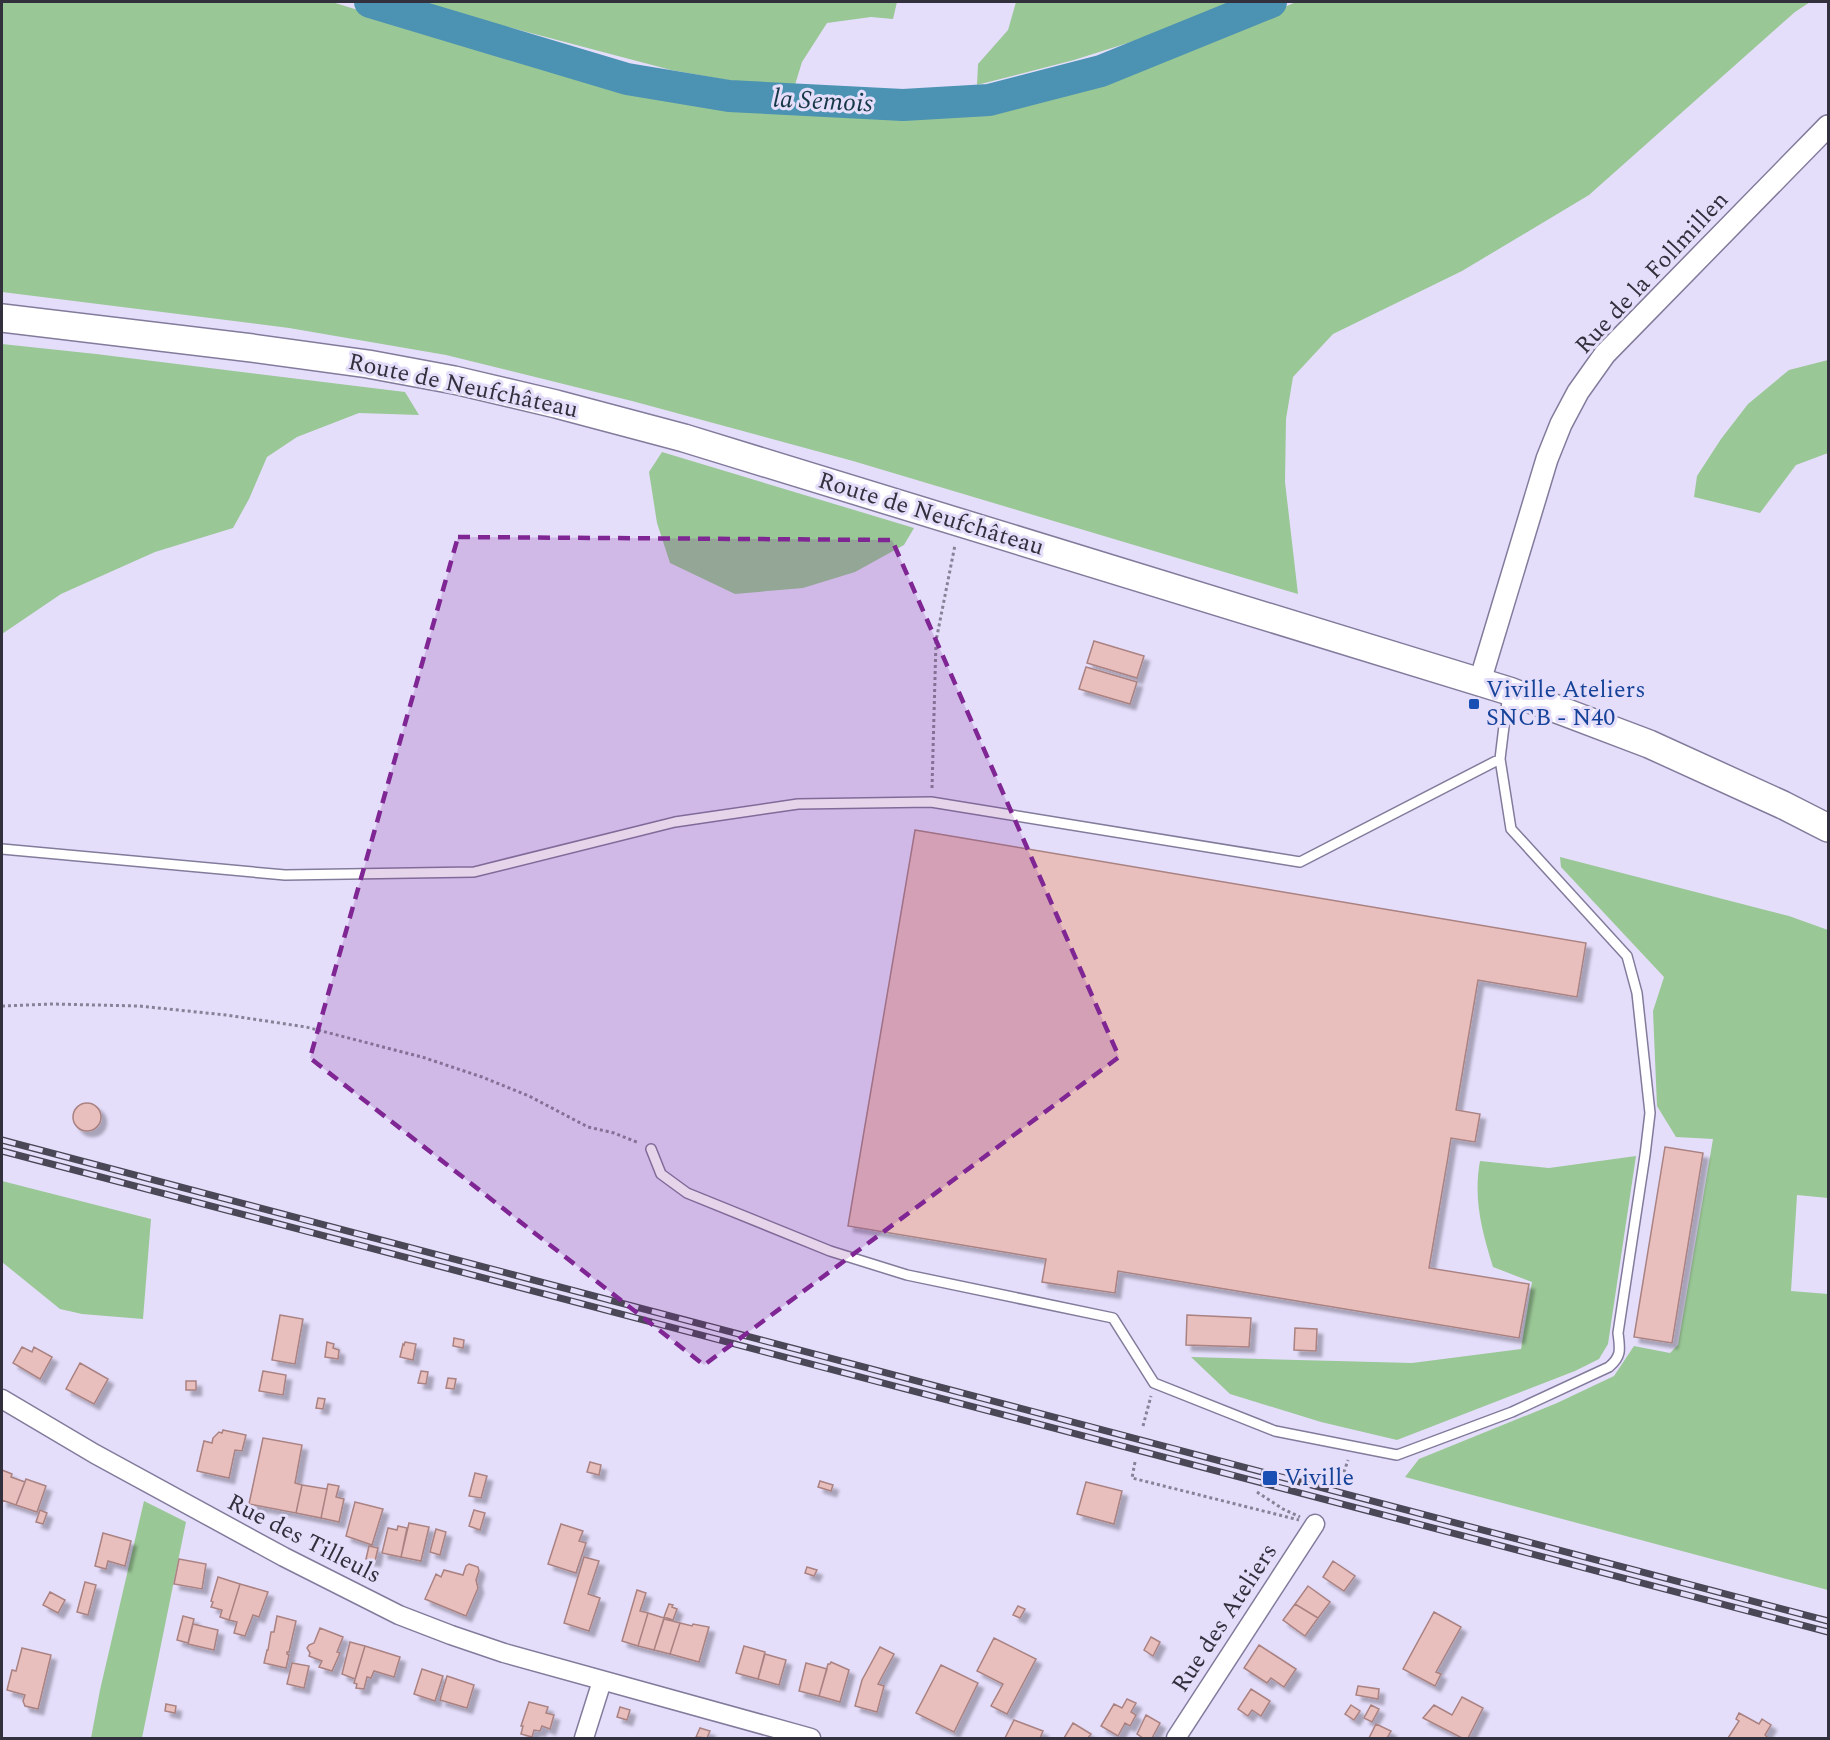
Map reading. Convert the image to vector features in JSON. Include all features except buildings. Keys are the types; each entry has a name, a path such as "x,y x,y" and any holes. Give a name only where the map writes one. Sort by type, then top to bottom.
{"main road":[{"name":"Route de Neufchâteau","path":"2,318 368,364 454,380 684,438 1480,681 1649,744 1828,828"}],"street":[{"name":"Rue de la Follmillen","path":"1480,681 1547,459 1561,423 1578,392 1605,354 1828,126"},
{"name":"Rue des Tilleuls","path":"2,1399 95,1454 284,1557 399,1615 504,1653 811,1738"},
{"name":"Rue des Ateliers","path":"1176,1738 1315,1524"},
{"path":"584,1738 602,1681"}],"lane":[{"path":"651,1149 661,1174 687,1193 830,1251 907,1275 1113,1318 1154,1383 1275,1431 1397,1455 1512,1412 1610,1367 1618,1359 1620,1347 1618,1333 1650,1113 1637,993 1627,956 1511,829 1500,759 1509,691"},
{"path":"2,849 285,875 474,872 675,822 798,804 931,802 1300,862 1500,759"}],"path":[{"path":"931,802 936,641 960,523"},
{"path":"2,1006 52,1004 139,1006 226,1014 306,1027 422,1057 482,1077 529,1096 588,1127 614,1133 651,1149"},
{"path":"1143,1426 1154,1383"},
{"path":"1342,1478 1353,1446"},
{"path":"1135,1462 1132,1478 1315,1524"},
{"path":"1257,1492 1283,1509 1315,1524"}],"highlighted area":[{"path":"458,537 892,540 1119,1057 704,1365 310,1058"}],"green space":[{"path":"2,2 332,2 624,92 728,111 901,116 993,113 1104,85 1296,2 1810,2 1795,12 1589,195 1462,271 1333,334 1293,377 1286,419 1285,482 1298,594 853,461 632,401 446,355 289,328 2,292"},
{"path":"413,2 897,2 893,19 871,17 827,23 802,62 794,88 671,70"},
{"path":"1016,2 1246,2 1074,60 977,85 978,64 1008,30"},
{"path":"2,344 405,392 419,415 359,413 297,437 267,457 249,499 233,528 155,552 61,594 2,634"},
{"path":"1828,360 1828,453 1796,465 1760,513 1694,497 1697,476 1721,439 1748,404 1789,370"},
{"path":"662,452 914,528 904,545 855,572 803,588 735,594 670,563 657,523 649,472"},
{"path":"1560,857 1789,916 1828,930 1828,1198 1797,1195 1791,1291 1828,1294 1828,1590 1405,1477 1419,1459 1557,1403 1614,1376 1634,1346 1670,1353 1678,1345 1713,1139 1676,1137 1657,1106 1653,1011 1664,977 1561,867"},
{"path":"1636,1156 1608,1344 1599,1359 1575,1371 1397,1440 1321,1422 1230,1394 1191,1357 1412,1363 1521,1349 1532,1282 1493,1267 1482,1228 1478,1202 1480,1161 1549,1168"},
{"path":"2,1181 151,1219 143,1319 82,1314 60,1309 2,1262"},
{"path":"144,1501 186,1522 142,1738 91,1738 100,1690"}],"waterway":[{"name":"la Semois","path":"370,2 627,79 729,96 903,105 989,100 1101,71 1271,2"}],"railway":[{"path":"2,1140 1828,1621"},
{"path":"2,1151 1828,1632"}],"place":[{"name":"Viville Ateliers SNCB - N40","path":"1474,704"},
{"name":"Viville","path":"1270,1478"}]}
